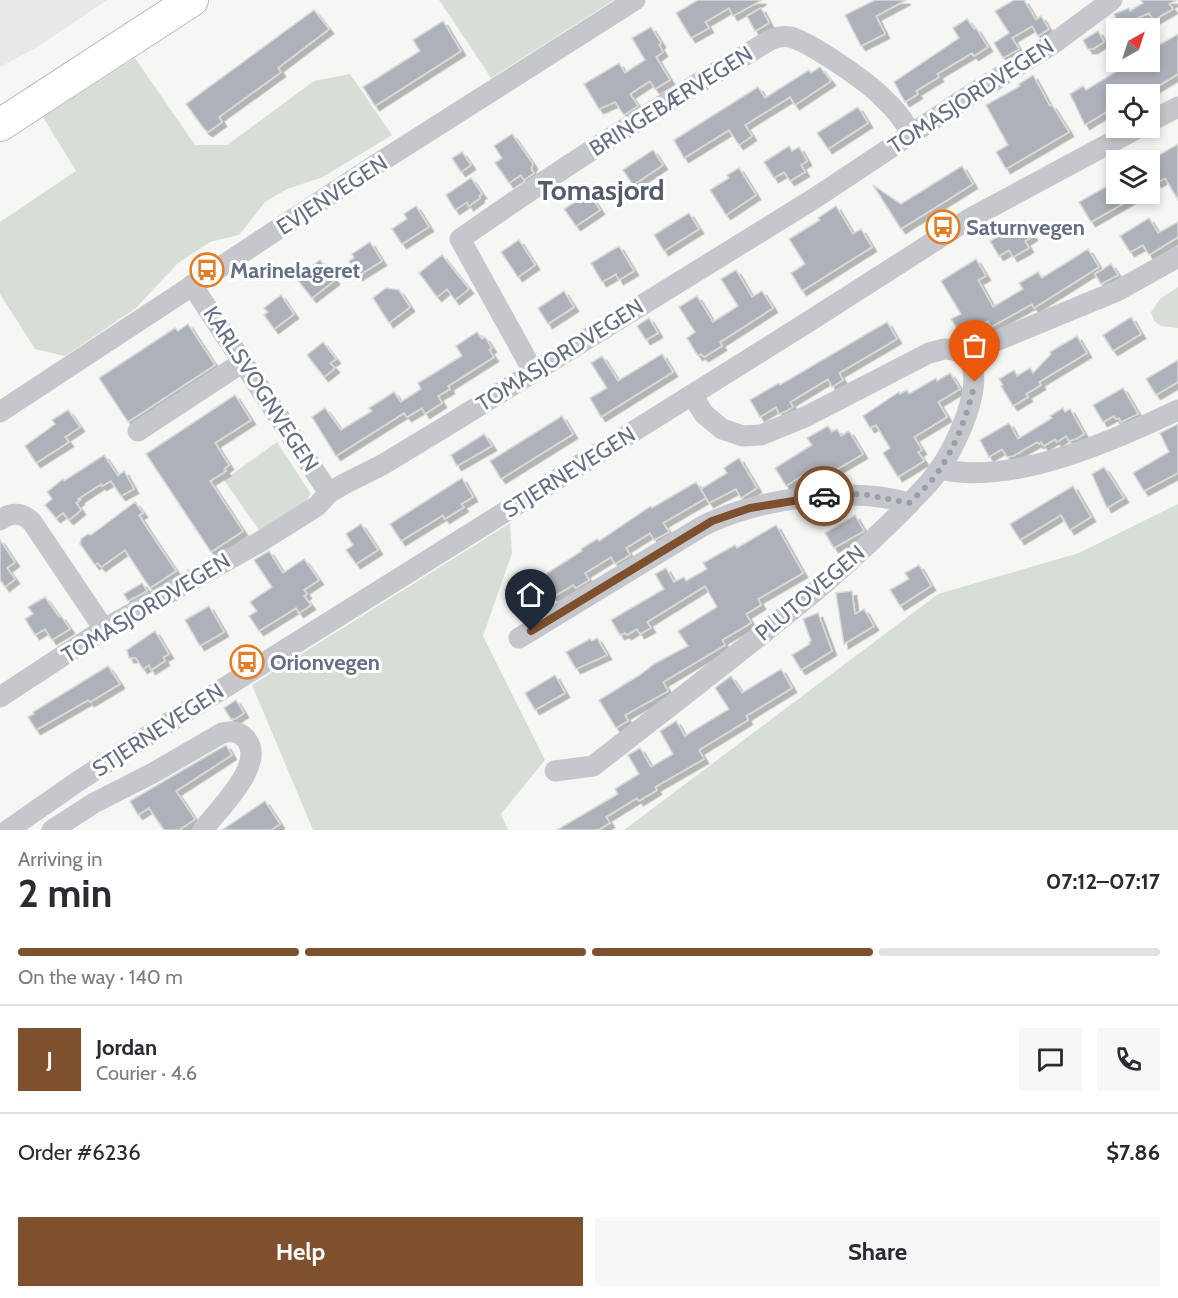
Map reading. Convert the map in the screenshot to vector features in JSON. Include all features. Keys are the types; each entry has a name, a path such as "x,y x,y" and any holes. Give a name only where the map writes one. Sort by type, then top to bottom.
{"highway":[{"path":"0,125 192,0"}],"street":[{"name":"EVJENVEGEN","path":"0,412 192,285 635,0"},
{"name":"TOMASJORDVEGEN","path":"0,697 104,629 258,543 317,506 329,493 440,430 815,198 1054,43 1112,0"},
{"name":"BRINGEBÆRVEGEN","path":"533,371 460,239 614,136 772,39 784,37 796,40 821,54 868,85 901,117 911,134"},
{"path":"1160,116 1178,107"},
{"name":"STJERNEVEGEN","path":"8,830 93,771 969,219 1119,138"},
{"path":"692,394 704,414 722,429 737,435 755,436 773,431 929,353 996,341 1096,300 1178,257"},
{"name":"KARLSVOGNVEGEN","path":"192,285 329,493"},
{"name":"PLUTOVEGEN","path":"555,771 593,766 791,611 869,544 909,503 939,469 964,420 975,382 975,372 962,353 955,350"},
{"path":"138,431 243,362"},
{"path":"939,469 985,473 1052,459 1109,442 1178,410"},
{"path":"519,638 700,527 731,513 786,501 846,494 879,496 909,503"},
{"path":"0,520 17,514 32,522 104,629"},
{"path":"52,830 222,733 230,731 238,733 244,736 250,746 249,766 241,782 203,830"},
{"path":"93,771 108,796"}],"shaded area":[{"path":"0,0 107,0 34,49 0,67"},
{"path":"439,0 614,0 491,78"},
{"path":"135,58 195,145 227,145 314,81 350,74 392,135 323,177 287,189 265,202 239,235 210,242 178,263 136,308 65,356 35,349 0,294 0,222 76,171 43,117"},
{"path":"1178,287 1178,328 1161,326 1154,321 1151,312 1160,299"},
{"path":"277,442 311,494 302,506 259,530 224,480"},
{"path":"1178,504 1178,830 624,830 938,594 1079,553"},
{"path":"510,523 512,553 483,636 545,760 501,814 508,830 313,830 252,685"}],"building":[{"path":"698,0 762,0 733,16 729,8 705,22 709,28 691,38 676,13"},
{"path":"875,0 906,0 876,16 885,34 861,46 845,15"},
{"path":"1014,0 1024,0 1036,20 1041,16 1049,29 1038,36 1032,26 1012,38 1019,49 1003,58 994,43 1009,33 995,11"},
{"path":"1141,0 1177,0 1169,4 1173,9 1157,18 1153,18 1149,13 1137,18 1116,18 1114,14 1129,8 1130,11 1143,3"},
{"path":"761,8 769,23 755,31 747,16"},
{"path":"314,10 329,29 278,68 281,72 219,117 222,122 208,132 204,129 186,104"},
{"path":"967,19 974,29 976,28 988,47 974,56 972,53 937,74 939,77 916,91 918,94 905,102 894,82 959,38 953,28"},
{"path":"443,21 461,51 375,106 363,87 420,51 413,40"},
{"path":"651,27 661,43 659,45 663,52 656,57 670,80 655,89 650,81 630,94 638,106 624,115 615,102 599,109 584,84 619,63 625,73 645,60 632,38"},
{"path":"1098,31 1104,42 1093,49 1088,49 1083,40"},
{"path":"1178,34 1178,74 1160,85 1106,84 1106,112 1085,125 1070,94 1083,86 1086,90 1116,72 1160,72 1160,45"},
{"path":"820,67 831,81 795,105 790,97 745,125 752,136 739,145 729,130 684,158 674,140 758,87 765,98 809,70 811,73"},
{"path":"1033,75 1050,106 1052,105 1069,132 1006,169 996,152 1008,145 986,105 1020,86 1019,84"},
{"path":"858,107 868,123 828,149 817,133"},
{"path":"512,134 533,164 531,169 534,173 524,180 521,175 509,183 495,163 502,158 494,146"},
{"path":"1178,144 1178,200 1165,178 1160,181 1160,155"},
{"path":"789,146 792,151 799,147 807,161 801,165 805,172 790,181 784,172 774,178 764,162"},
{"path":"653,150 663,165 633,185 623,170"},
{"path":"462,152 471,165 461,172 452,158"},
{"path":"962,166 973,184 901,229 873,185 901,204"},
{"path":"739,168 756,195 726,215 710,190 729,178 727,175"},
{"path":"471,178 482,194 480,198 469,206 467,202 455,210 446,195"},
{"path":"1106,187 1106,204 1122,204 1091,222 1079,202"},
{"path":"589,193 600,210 576,226 564,209"},
{"path":"416,206 429,227 402,244 392,229 407,219 404,214"},
{"path":"836,206 853,234 861,229 872,247 802,291 791,273 805,264 789,239 820,220 818,218"},
{"path":"689,213 699,229 664,251 654,235"},
{"path":"1149,218 1158,233 1178,222 1178,237 1149,255 1143,245 1130,252 1120,236"},
{"path":"1024,221 1033,236 1025,241 1029,248 1013,257 1009,250 999,256 990,241"},
{"path":"519,240 535,265 518,277 501,252"},
{"path":"370,242 382,261 358,276 349,261 354,258 352,254"},
{"path":"619,246 634,271 619,280 616,274 602,282 591,263"},
{"path":"1088,249 1099,267 1034,308 1032,304 991,327 988,321 967,333 959,332 951,319 961,314 941,281 976,259 986,276 978,280 993,307 1023,289 1019,283 1038,272 1042,278"},
{"path":"442,255 469,289 455,300 447,289 437,297 419,273"},
{"path":"320,260 335,280 312,298 296,278"},
{"path":"1111,264 1118,275 1101,284 1095,274"},
{"path":"736,270 752,297 762,291 773,308 720,342 722,346 704,357 701,354 698,356 687,338 695,332 679,307 697,296 713,322 738,306 721,279"},
{"path":"386,288 399,290 410,307 389,323 373,298"},
{"path":"564,291 574,307 548,324 538,308"},
{"path":"281,295 294,314 274,329 264,315 268,312 264,308"},
{"path":"1131,317 1141,334 1113,351 1103,335"},
{"path":"649,318 658,333 646,340 637,326"},
{"path":"887,322 897,339 839,373 843,380 832,387 828,379 790,402 793,407 786,411 779,414 776,407 760,417 750,400 779,383 780,385"},
{"path":"188,324 215,365 128,422 99,378 175,328 178,331"},
{"path":"477,332 482,339 485,337 492,348 489,350 494,357 448,386 450,389 438,396 442,403 425,414 422,408 407,417 404,413 336,456 312,417 325,408 341,430 372,411 369,408 394,392 401,402 421,389 418,383 462,356 456,346"},
{"path":"1077,336 1087,353 1039,382 1041,385 1026,394 1028,397 1013,406 999,379 1014,370 1017,376 1030,368 1033,373 1051,354 1050,352"},
{"path":"323,342 336,359 330,363 335,368 324,377 307,355"},
{"path":"662,354 673,372 601,417 590,398 607,388 591,363 602,356 618,381"},
{"path":"1178,360 1178,382 1156,395 1146,379"},
{"path":"950,373 960,389 938,402 947,417 914,437 922,450 918,452 924,461 898,477 883,453 890,448 876,425 870,428 863,416 899,392 900,394 907,390 909,394 936,378 937,381"},
{"path":"1123,388 1138,414 1121,422 1114,416 1103,422 1093,405"},
{"path":"235,395 251,420 215,443 229,465 224,469 226,471 210,481 243,531 211,552 146,454"},
{"path":"1063,408 1065,412 1070,409 1084,434 1076,439 1069,441 1066,436 1057,442 1055,439 1044,446 1041,442 1039,444 1037,442 1007,457 1002,449 989,457 980,440 1009,423 1018,439 1052,418 1050,416"},
{"path":"68,410 80,427 65,437 69,442 36,463 25,446 55,424 52,420"},
{"path":"562,416 573,434 501,479 490,461"},
{"path":"1178,424 1178,473 1144,491 1133,473 1169,452 1160,433"},
{"path":"828,426 832,432 837,429 841,436 849,431 863,454 834,471 831,467 805,484 801,476 786,486 775,468 812,445 807,438"},
{"path":"484,434 492,446 457,466 451,455"},
{"path":"104,455 118,476 124,471 134,489 121,496 111,481 102,486 101,484 78,499 80,500 76,503 81,510 69,520 63,513 56,518 45,505 52,499 47,492 63,479 64,481"},
{"path":"739,458 757,488 741,498 736,489 709,503 701,489 727,473 724,468"},
{"path":"1104,467 1124,498 1107,508 1092,474"},
{"path":"462,478 473,497 461,504 464,507 445,519 443,515 401,541 390,524"},
{"path":"696,482 706,498 663,523 669,532 654,540 650,533 626,548 630,555 615,564 611,557 585,573 589,580 576,588 573,585 553,597 541,577 597,539 599,541 651,506 652,508"},
{"path":"1073,486 1091,517 1070,530 1061,515 1020,540 1010,524"},
{"path":"135,502 143,513 139,515 176,571 150,588 125,550 101,567 98,563 95,565 80,544 81,539 88,534 91,535"},
{"path":"855,515 864,531 834,548 825,533"},
{"path":"361,524 378,550 356,564 346,550 353,545 346,534"},
{"path":"776,525 803,573 758,599 761,605 746,614 751,623 722,640 725,645 663,682 668,691 625,715 628,721 616,728 599,700 654,664 688,646 678,631 717,607 705,586 647,622 651,628 640,634 637,629 627,635 625,633 620,635 611,620 664,589 655,574 666,568 674,582 684,577 686,581 707,569 703,563 735,545 737,548"},
{"path":"0,540 15,562 7,568 15,579 5,587 0,580"},
{"path":"269,551 283,573 304,559 319,580 304,590 307,594 304,596 311,605 299,613 296,608 259,631 249,616 257,611 250,602 272,587 254,560"},
{"path":"919,565 931,586 900,606 890,590 909,579 905,573"},
{"path":"142,583 147,591 128,601 124,594"},
{"path":"852,591 855,614 864,609 874,626 844,644 836,593"},
{"path":"45,597 70,629 52,640 45,629 35,635 25,619 33,614 28,607"},
{"path":"209,606 224,632 200,646 185,620"},
{"path":"818,613 832,651 801,670 792,655 810,644 811,641 803,619"},
{"path":"155,631 169,654 163,657 165,661 151,670 149,665 143,669 136,658 129,658 127,650"},
{"path":"597,638 607,655 576,669 566,652 590,639 592,641"},
{"path":"108,666 120,684 36,730 28,717 34,714 33,712"},
{"path":"781,669 792,688 746,716 748,720 699,750 704,759 655,787 657,790 639,801 637,798 606,817 610,823 598,830 557,830 618,794 615,789 639,774 628,755 640,748 651,767 673,754 660,731 676,721 685,736 729,709 715,688 731,676 742,693"},
{"path":"555,675 565,693 535,710 525,693"},
{"path":"236,700 244,713 231,719 224,708"},
{"path":"226,745 232,755 176,791 195,819 179,830 164,830 149,808 138,815 130,801"},
{"path":"265,801 280,824 271,830 222,830"}],"way so far":[{"path":"824,496 862,494 909,503 929,483 945,460 964,420 975,382"}],"place":[{"name":"Saturnvegen","path":"943,227"},
{"name":"Marinelageret","path":"207,270"},
{"name":"Orionvegen","path":"247,662"}],"district":[{"name":"Tomasjord","path":"601,190"}],"route":[{"path":"531,631 712,521 750,508 824,496"}]}
